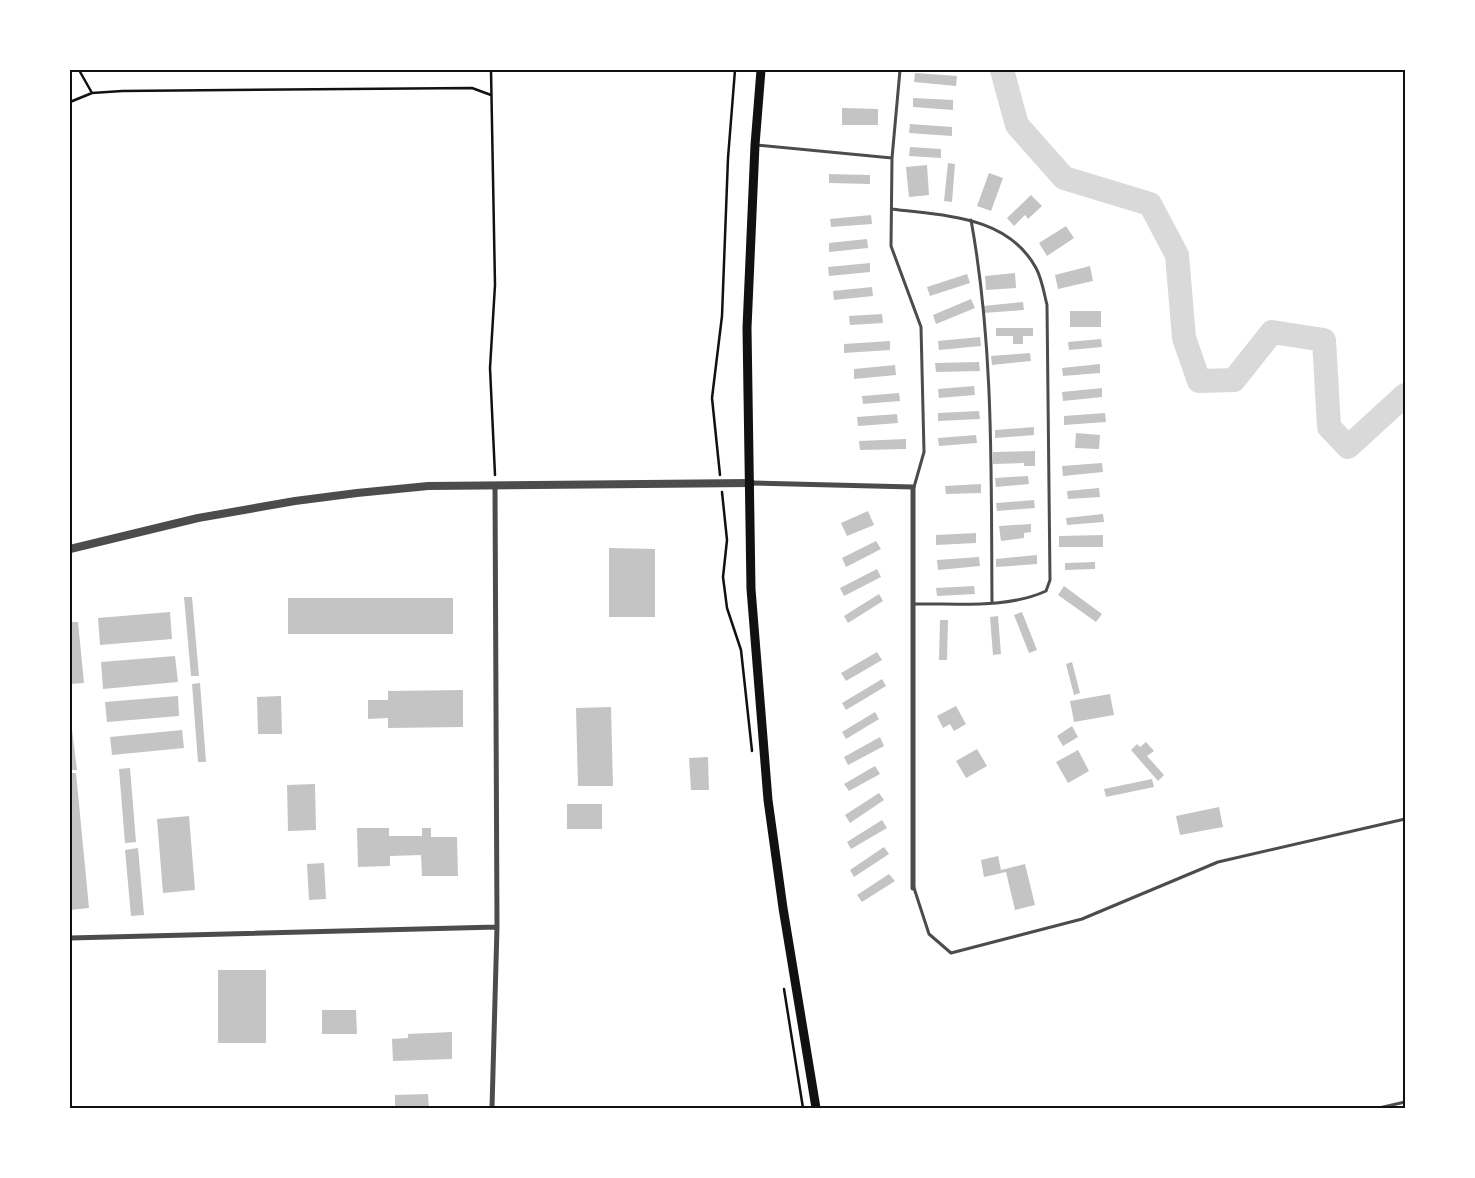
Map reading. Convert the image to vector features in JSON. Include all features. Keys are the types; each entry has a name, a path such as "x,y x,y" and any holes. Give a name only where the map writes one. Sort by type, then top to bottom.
{"main road":[{"path":"761,70 755,145 747,328 751,588 768,800 784,917 816,1108"}],"street":[{"path":"70,549 198,518 294,501 428,486 750,483 913,487 914,888"},
{"path":"492,1108 497,927 495,486"},
{"path":"70,938 497,927"}],"lane":[{"path":"900,70 892,158 891,246 921,327 924,452 913,487"},
{"path":"755,145 892,158"},
{"path":"892,209 971,220 998,230 1018,246 1036,268 1047,305 1050,580 1046,591 1034,597 992,603 913,604"},
{"path":"971,220 979,266 990,392 992,603"},
{"path":"914,888 929,934 951,953 1082,918 1218,862 1405,819"},
{"path":"1379,1108 1405,1102"}],"path":[{"path":"79,70 92,93"},
{"path":"491,70 495,285 490,368 495,486"},
{"path":"70,102 92,93 472,88 491,95"}],"building":[{"path":"915,73 957,76 956,86 914,82"},
{"path":"913,98 953,100 953,110 913,107"},
{"path":"842,108 878,109 878,125 842,125"},
{"path":"910,124 952,127 952,136 909,133"},
{"path":"910,147 941,149 941,158 909,156"},
{"path":"948,163 955,164 952,202 944,201"},
{"path":"927,165 929,195 909,197 906,167"},
{"path":"989,173 1003,178 991,211 977,206"},
{"path":"829,174 870,175 870,184 829,183"},
{"path":"1031,195 1042,206 1028,219 1025,215 1014,226 1007,218"},
{"path":"871,215 872,224 831,227 830,219"},
{"path":"1066,226 1074,238 1047,256 1039,243"},
{"path":"867,239 868,248 829,252 829,243"},
{"path":"870,263 870,272 829,276 828,267"},
{"path":"1090,266 1093,281 1058,289 1055,275"},
{"path":"1015,273 1016,288 986,290 985,276"},
{"path":"967,274 970,283 930,296 927,287"},
{"path":"872,287 873,296 834,300 833,291"},
{"path":"971,299 975,308 936,324 933,315"},
{"path":"1023,302 1024,310 983,313 983,306"},
{"path":"1070,311 1101,311 1101,327 1070,327"},
{"path":"882,314 883,323 850,325 849,316"},
{"path":"996,328 1033,328 1033,336 1023,336 1023,344 1013,344 1013,336 996,336"},
{"path":"980,337 981,346 939,350 938,341"},
{"path":"1101,339 1102,347 1069,350 1068,342"},
{"path":"890,341 890,350 844,353 844,344"},
{"path":"1030,353 1031,361 992,365 991,356"},
{"path":"979,362 980,371 936,372 935,363"},
{"path":"1100,364 1100,373 1063,376 1062,368"},
{"path":"895,365 896,375 854,379 854,369"},
{"path":"974,386 975,395 939,398 938,389"},
{"path":"1102,388 1102,397 1063,401 1062,392"},
{"path":"899,393 900,401 863,404 862,396"},
{"path":"979,411 980,419 938,421 938,413"},
{"path":"1105,413 1106,422 1064,425 1064,416"},
{"path":"897,414 898,423 858,426 857,417"},
{"path":"1034,427 1034,435 995,438 995,430"},
{"path":"1076,433 1100,435 1099,449 1075,448"},
{"path":"976,435 977,443 939,446 938,438"},
{"path":"906,439 906,449 860,450 859,441"},
{"path":"1035,451 1035,466 1024,466 1024,463 993,464 993,452"},
{"path":"1102,463 1103,472 1063,476 1062,466"},
{"path":"1028,476 1029,484 996,487 995,478"},
{"path":"981,484 981,493 946,494 945,486"},
{"path":"1099,488 1100,497 1068,499 1067,491"},
{"path":"1034,500 1035,508 997,511 996,503"},
{"path":"868,511 874,525 847,536 841,523"},
{"path":"1103,514 1104,522 1067,525 1066,518"},
{"path":"1031,524 1031,532 1024,533 1024,538 1001,541 999,526"},
{"path":"976,533 976,543 936,545 936,535"},
{"path":"1103,535 1103,547 1059,547 1059,536"},
{"path":"876,541 881,549 846,567 842,558"},
{"path":"609,548 655,549 655,617 609,617"},
{"path":"1037,555 1037,564 996,567 996,559"},
{"path":"979,557 980,566 938,570 937,560"},
{"path":"1095,562 1095,569 1065,570 1065,563"},
{"path":"877,569 881,577 844,596 840,588"},
{"path":"974,586 975,594 937,596 936,588"},
{"path":"1064,586 1102,614 1096,622 1058,595"},
{"path":"879,594 883,601 848,623 844,616"},
{"path":"184,597 192,597 199,676 191,676"},
{"path":"288,598 453,598 453,634 288,634"},
{"path":"170,612 172,639 100,645 98,618"},
{"path":"1022,612 1037,650 1029,653 1014,615"},
{"path":"998,616 1001,654 993,655 990,617"},
{"path":"940,620 948,620 947,660 939,660"},
{"path":"70,622 78,622 84,683 70,684"},
{"path":"877,652 882,660 846,681 841,673"},
{"path":"175,656 178,682 103,689 101,662"},
{"path":"1072,662 1080,693 1074,695 1066,664"},
{"path":"882,679 886,686 846,710 842,703"},
{"path":"200,683 206,762 198,762 192,684"},
{"path":"463,690 463,727 388,728 388,718 368,719 368,700 388,700 388,691"},
{"path":"1110,694 1114,715 1074,722 1070,701"},
{"path":"178,696 179,716 107,722 105,702"},
{"path":"281,696 282,734 258,734 257,697"},
{"path":"956,706 966,724 954,731 950,724 943,728 937,716"},
{"path":"611,707 613,786 578,786 576,708"},
{"path":"875,712 879,719 846,739 842,732"},
{"path":"70,713 77,770 70,770"},
{"path":"1072,726 1078,737 1063,746 1057,736"},
{"path":"182,730 184,748 112,755 110,737"},
{"path":"880,737 884,746 848,765 844,757"},
{"path":"1146,742 1154,751 1147,756 1164,775 1158,781 1131,750 1137,744 1140,747"},
{"path":"977,749 987,766 966,778 956,761"},
{"path":"1078,750 1089,771 1068,783 1056,762"},
{"path":"708,757 709,790 691,790 689,758"},
{"path":"875,766 880,774 849,791 844,784"},
{"path":"130,768 136,842 125,843 119,769"},
{"path":"70,773 76,773 89,908 70,910"},
{"path":"1152,779 1154,787 1106,797 1104,789"},
{"path":"315,784 316,830 288,831 287,785"},
{"path":"879,793 884,800 850,823 845,815"},
{"path":"567,804 602,804 602,829 567,829"},
{"path":"1219,807 1223,827 1180,835 1176,816"},
{"path":"189,816 195,890 163,893 157,819"},
{"path":"882,820 887,828 851,849 847,842"},
{"path":"357,828 389,828 389,836 422,836 422,828 431,828 431,837 457,837 458,876 422,876 421,855 390,856 390,866 358,867"},
{"path":"884,847 889,854 854,877 850,870"},
{"path":"138,848 144,915 131,916 125,850"},
{"path":"998,856 1001,870 1025,864 1035,905 1015,910 1006,872 984,877 981,860"},
{"path":"324,863 326,899 309,900 307,864"},
{"path":"889,874 895,881 862,902 857,895"},
{"path":"218,970 266,970 266,1043 218,1043"},
{"path":"322,1010 356,1010 357,1034 322,1034"},
{"path":"452,1032 452,1059 393,1061 392,1039 408,1038 408,1034"},
{"path":"428,1094 429,1108 395,1108 395,1095"}],"waterway":[{"path":"1002,70 1017,125 1064,178 1150,204 1177,255 1184,338 1199,381 1234,380 1272,332 1324,340 1329,427 1348,447 1405,395"}]}
